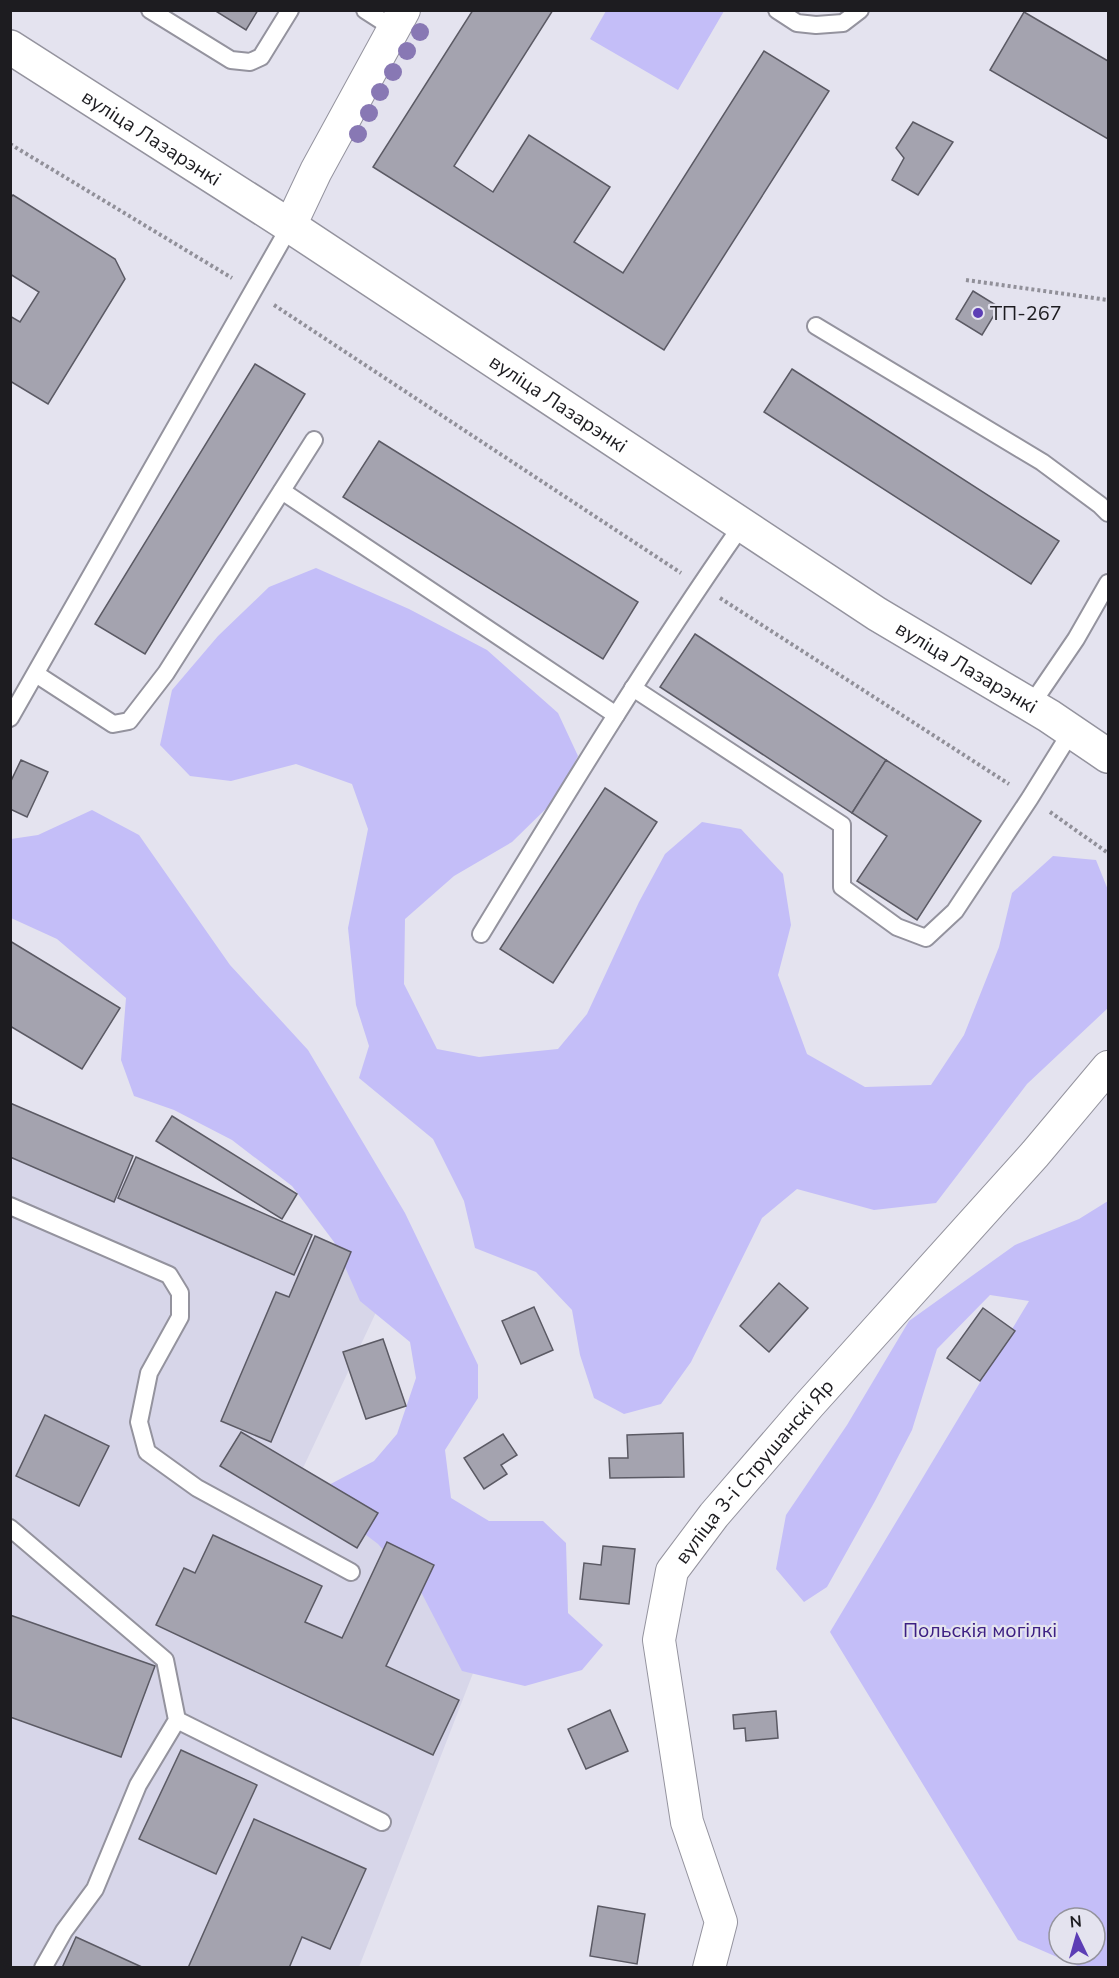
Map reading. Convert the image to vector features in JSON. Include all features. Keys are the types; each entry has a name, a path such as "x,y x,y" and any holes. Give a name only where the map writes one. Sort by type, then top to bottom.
{"main road":[{"name":"вуліца Лазарэнкі","path":"10,47 290,226 877,614 1031,705 1108,756"}],"street":[{"path":"290,226 316,171 398,19"},
{"name":"вуліца 3-і Струшанскі Яр","path":"709,1968 720,1922 687,1822 659,1640 672,1571 743,1481 1035,1154 1108,1067"}],"lane":[{"path":"150,10 231,60 250,62 261,57 290,10"},
{"path":"365,10 398,19"},
{"path":"777,10 798,23 816,26 843,23 860,10"},
{"path":"10,718 290,226"},
{"path":"816,326 1042,462 1108,513"},
{"path":"36,674 113,724 129,721 166,674 314,440"},
{"path":"282,491 615,715"},
{"path":"481,934 615,715 742,525"},
{"path":"1031,705 1076,639 1108,582"},
{"path":"633,688 842,825 842,887 897,927 926,938 955,911 1071,732"},
{"path":"10,1206 169,1275 180,1293 180,1317 149,1373 139,1422 147,1452 197,1488 351,1572"},
{"path":"10,1528 165,1660 177,1720 138,1785 95,1889 64,1931 43,1968"},
{"path":"177,1720 382,1822"}],"path":[{"path":"10,144 254,291 700,585 1030,798 1108,853"},
{"path":"966,280 1108,300"}],"shaded area":[{"path":"10,1116 394,1274 303,1468 508,1583 359,1967 11,1967"}],"green space":[{"path":"606,11 724,11 678,90 590,39"},
{"path":"316,568 409,609 487,650 558,713 578,756 556,799 512,842 454,876 405,919 404,984 437,1049 479,1057 558,1049 587,1014 639,902 665,854 702,822 741,829 783,874 791,925 778,975 807,1054 865,1087 931,1085 964,1035 999,947 1012,893 1053,856 1096,860 1108,890 1108,1008 1027,1084 936,1203 874,1210 797,1189 762,1218 691,1362 661,1404 624,1414 594,1398 580,1355 572,1310 536,1272 475,1248 464,1201 433,1139 359,1078 369,1046 356,1005 348,928 368,829 352,784 296,764 231,781 190,776 160,745 172,690 218,636 269,587"},
{"path":"92,810 139,835 230,965 308,1050 405,1213 478,1365 478,1398 445,1450 451,1498 489,1521 543,1521 566,1543 568,1613 603,1645 582,1670 525,1686 462,1671 421,1592 378,1544 336,1512 325,1487 374,1461 397,1434 416,1378 410,1342 360,1301 334,1242 292,1186 232,1140 174,1110 134,1096 121,1060 126,998 57,939 11,918 11,839 38,835"},
{"name":"Польскія могілкі","path":"1108,1201 1108,1967 1078,1966 1107,1966 1107,1906 1047,1906 1047,1953 1018,1940 830,1632 1029,1301 990,1295 937,1349 912,1430 827,1587 804,1602 776,1569 786,1515 847,1425 909,1321 1015,1245 1079,1219"}],"building":[{"path":"214,10 258,10 246,30"},
{"path":"473,10 553,10 454,166 493,192 529,135 610,187 574,242 623,273 764,51 829,91 664,350 373,167"},
{"path":"1024,12 1108,61 1108,139 990,70"},
{"path":"913,122 953,142 918,195 892,180 904,158 896,148"},
{"path":"13,195 115,259 125,279 48,404 10,381 10,316 20,322 39,292 10,274 10,198"},
{"name":"ТП-267","path":"973,291 999,307 982,335 956,319"},
{"path":"255,364 305,394 145,654 95,624"},
{"path":"792,369 1059,541 1031,584 764,412"},
{"path":"379,441 638,602 603,659 343,497"},
{"path":"695,634 886,760 852,813 660,687"},
{"path":"21,760 48,772 27,817 10,809 10,783"},
{"path":"886,760 981,821 917,920 857,881 887,836 852,813"},
{"path":"605,788 657,822 553,983 500,949"},
{"path":"10,941 120,1008 82,1069 10,1026"},
{"path":"10,1103 133,1156 114,1202 10,1157"},
{"path":"172,1116 297,1194 282,1219 156,1141"},
{"path":"136,1157 312,1235 294,1275 118,1198"},
{"path":"315,1236 351,1252 271,1442 221,1421 276,1292 289,1297"},
{"path":"779,1283 808,1308 769,1352 740,1326"},
{"path":"534,1307 553,1350 521,1364 502,1321"},
{"path":"983,1308 1015,1331 980,1381 947,1358"},
{"path":"383,1339 406,1406 366,1419 343,1352"},
{"path":"45,1415 109,1446 79,1506 16,1476"},
{"path":"241,1432 378,1513 357,1548 220,1466"},
{"path":"683,1433 684,1477 610,1478 609,1458 628,1458 627,1435"},
{"path":"503,1434 517,1455 501,1465 507,1474 484,1489 464,1458"},
{"path":"213,1535 322,1586 305,1622 342,1638 387,1542 434,1565 386,1666 459,1700 433,1755 156,1625 184,1568 195,1573"},
{"path":"603,1546 635,1549 629,1604 580,1599 584,1563 601,1565"},
{"path":"10,1615 155,1666 121,1757 10,1717"},
{"path":"610,1710 628,1751 586,1769 568,1729"},
{"path":"776,1711 778,1738 746,1741 745,1728 734,1729 733,1715"},
{"path":"181,1750 257,1785 216,1874 139,1839"},
{"path":"254,1819 366,1869 330,1949 302,1937 289,1968 188,1968"},
{"path":"598,1906 645,1914 637,1964 590,1956"},
{"path":"76,1937 144,1968 62,1968"}],"place":[{"name":"ТП-267","path":"978,313"}]}
